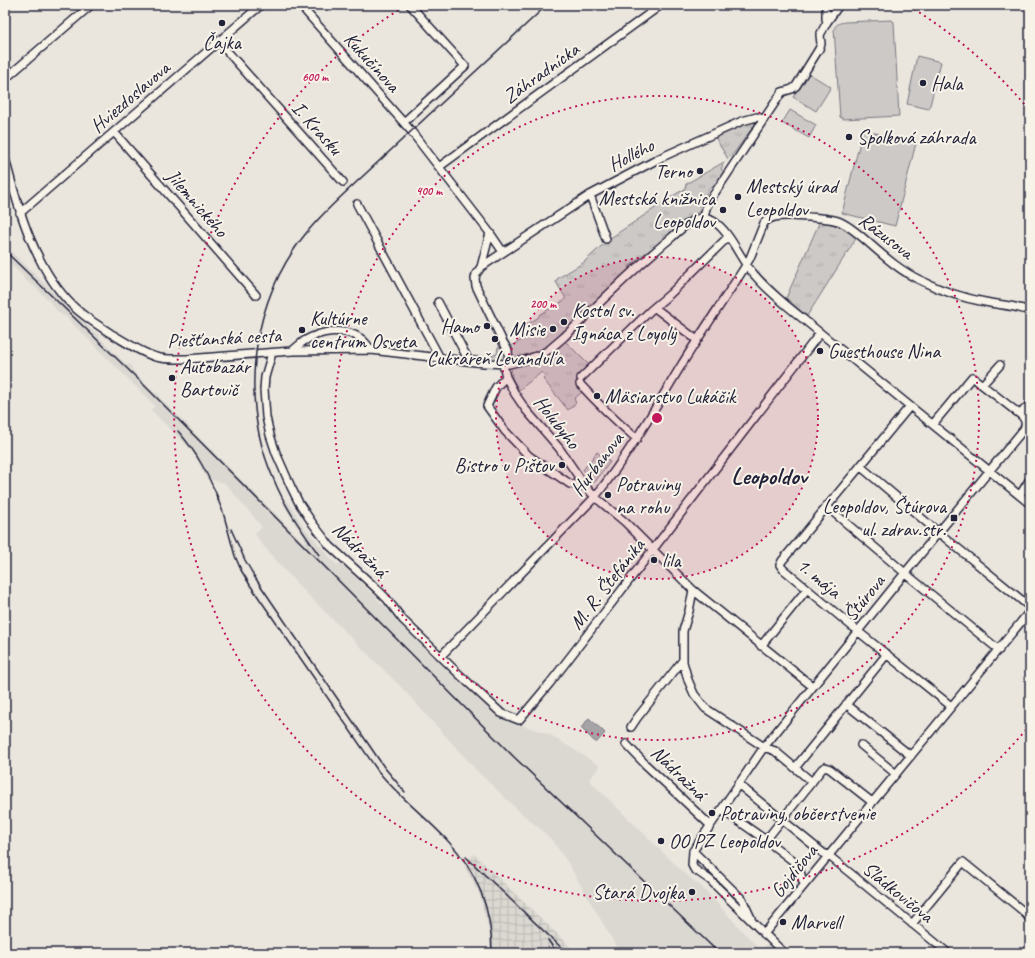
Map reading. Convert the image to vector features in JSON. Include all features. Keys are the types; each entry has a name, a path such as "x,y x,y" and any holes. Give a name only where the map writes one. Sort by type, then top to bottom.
{"street":[{"path":"5,79 91,5"},
{"name":"Hviezdoslavova","path":"20,213 261,5"},
{"name":"Kukučínova","path":"300,5 404,122 439,167"},
{"path":"404,122 465,66 410,5"},
{"name":"Záhradnícka","path":"439,167 661,5"},
{"path":"826,5 827,22"},
{"path":"704,218 706,208 710,200 780,95 796,86 820,49 820,35 839,5"},
{"name":"I. Krasku","path":"219,42 343,182"},
{"name":"Hollého","path":"481,267 590,195 608,185 669,154 742,121 757,117 764,119"},
{"name":"Jilemnického","path":"114,132 256,295"},
{"name":"Piešťanská cesta","path":"5,158 20,213 31,241 43,266 58,289 74,307 95,323 141,351 156,357 186,359 292,351 371,350 506,364"},
{"path":"439,167 503,252"},
{"path":"590,195 606,239"},
{"path":"357,204 440,358"},
{"name":"Rázusova","path":"746,264 767,219 786,216 809,217 837,221 862,237 897,267 921,281 954,294 984,302 1022,308 1030,311"},
{"path":"506,364 525,360 542,354 550,349 660,247 689,223 704,218 712,221 720,227 746,264 765,287 1030,504"},
{"path":"481,267 490,233"},
{"path":"637,438 614,420 597,403 580,381 646,315 728,237"},
{"name":"Hurbanova","path":"441,656 595,497 617,469 746,264"},
{"name":"Holubyho","path":"481,267 476,274 476,286 508,350 506,377 526,410 559,448 585,486 595,497 625,522 693,590 812,686"},
{"path":"438,302 469,361"},
{"path":"655,308 697,340"},
{"name":"Piešťanská cesta","path":"292,351 305,341 320,334 339,331 360,338 371,350"},
{"name":"M. R. Štefánika","path":"519,720 550,684 820,333"},
{"name":"Nádražná","path":"272,353 265,377 264,389 266,417 270,435 276,453 299,503 313,524 330,546 378,590 403,620 501,713 519,720"},
{"path":"982,385 1000,365"},
{"name":"Holubyho","path":"506,377 496,387 487,406 505,431 529,456 570,484 585,486"},
{"path":"933,424 972,377 1028,422"},
{"name":"1. mája","path":"910,406 826,506 780,565 858,631 952,706"},
{"path":"1022,416 1025,408 1030,407"},
{"name":"Štúrova","path":"692,851 764,747 938,532 990,471 1028,422"},
{"path":"860,466 1030,607"},
{"path":"1020,495 1030,479"},
{"path":"826,506 999,650"},
{"path":"761,646 807,589"},
{"path":"693,590 683,631 683,660 688,680 694,694 705,708 764,747 775,751 812,782"},
{"name":"Gojdičova","path":"764,934 1030,611"},
{"path":"796,768 887,654"},
{"path":"631,728 636,718 683,660"},
{"path":"846,704 912,756"},
{"name":"Nádražná","path":"626,744 646,765 710,825"},
{"path":"861,746 896,774"},
{"path":"766,840 825,767 830,769 872,802"},
{"path":"738,784 823,854 828,855"},
{"name":"Nádražná","path":"721,810 740,821 798,865 804,884"},
{"path":"692,851 742,900 757,926"},
{"path":"692,851 692,865 694,869 710,880 784,953"},
{"name":"Sládkovičova","path":"828,855 948,953"},
{"path":"912,924 963,862 1023,911 1030,919"}],"shaded area":[{"path":"5,246 33,271 35,275 93,331 100,335 100,338 127,365 130,364 135,373 160,396 160,398 184,422 186,422 210,449 212,449 214,453 305,543 306,541 283,504 288,501 303,526 336,564 343,564 346,568 352,571 352,573 371,593 373,592 377,596 376,598 382,604 387,606 386,608 399,621 485,702 507,720 549,734 600,766 589,780 683,872 703,888 761,951 767,944 777,953 620,953 568,863 552,840 479,773 402,688 298,585 265,548 255,534 262,527 225,483 207,479 192,451 151,410 155,406 66,317 58,312 36,288 24,279 22,275 5,259"},
{"path":"589,718 605,733 596,743 581,728"},
{"path":"474,854 577,953 490,953 490,934 479,893 464,865"}],"green space":[{"path":"891,20 894,22 899,116 843,119 840,117 834,29 838,24 845,22"},
{"name":"Hala","path":"917,56 941,62 929,109 907,104"},
{"path":"808,73 831,87 816,111 793,97"},
{"path":"790,110 816,125 809,138 782,123"},
{"path":"753,121 755,124 728,159 715,137"},
{"path":"863,130 916,143 895,226 842,213"},
{"path":"724,162 721,169 725,172 714,189 710,187 706,194 707,200 701,211 689,217 658,245 645,253 630,266 627,273 578,317 560,336 589,365 589,368 579,378 579,384 582,392 574,399 576,403 568,410 543,379 545,377 542,372 519,390 512,378 511,367 517,358 512,353 511,346 531,335 526,325 539,317 539,315 565,300 565,297 556,282 557,279 583,263 609,239 685,189 686,184"},
{"path":"820,221 843,227 857,237 807,316 786,298"},
{"path":"498,347 501,347 505,352 505,356 501,361 473,357 487,357 497,354"},
{"path":"597,452 610,462 595,482 593,482 583,470"},
{"path":"699,861 702,866 726,890 724,891 695,867 695,863"}],"railway":[{"path":"319,555 294,519 278,490 264,452 257,422 254,392 255,362 259,332 268,303 280,274 295,248 320,218 348,190 547,5"},
{"path":"5,251 138,379 514,757 719,953"},
{"path":"178,431 202,464 219,500"},
{"path":"216,495 223,512 235,556 250,585 378,771 394,789 447,840 467,864 481,892 486,906 492,953"},
{"path":"231,529 254,576 384,767 405,792"},
{"path":"466,857 567,953"},
{"path":"548,940 557,953"}],"place":[{"name":"Čajka","path":"222,23"},
{"name":"Hala","path":"923,83"},
{"name":"Spolková záhrada","path":"849,137"},
{"name":"Terno","path":"700,171"},
{"name":"Mestský úrad Leopoldov","path":"738,197"},
{"name":"Mestská knižnica Leopoldov","path":"723,210"},
{"name":"Kostol sv. Ignáca z Loyoly","path":"564,322"},
{"name":"Hamo","path":"487,326"},
{"name":"Misie","path":"553,329"},
{"name":"Kultúrne centrum Osveta","path":"302,330"},
{"name":"Cukráreň Levanduľa","path":"495,339"},
{"name":"Guesthouse Nina","path":"820,351"},
{"name":"Autobazár Bartovič","path":"172,378"},
{"name":"Mäsiarstvo Lukáčik","path":"597,396"},
{"name":"Bistro u Pištov","path":"562,465"},
{"name":"Potraviny na rohu","path":"608,495"},
{"name":"Leopoldov, Štúrova ul. zdrav.str.","path":"954,518"},
{"name":"lila","path":"654,560"},
{"name":"Potraviny, občerstvenie","path":"712,813"},
{"name":"OO PZ Leopoldov","path":"661,841"},
{"name":"Stará Dvojka","path":"692,892"},
{"name":"Marvell","path":"783,922"}],"district":[{"name":"Leopoldov","path":"769,476"}]}
